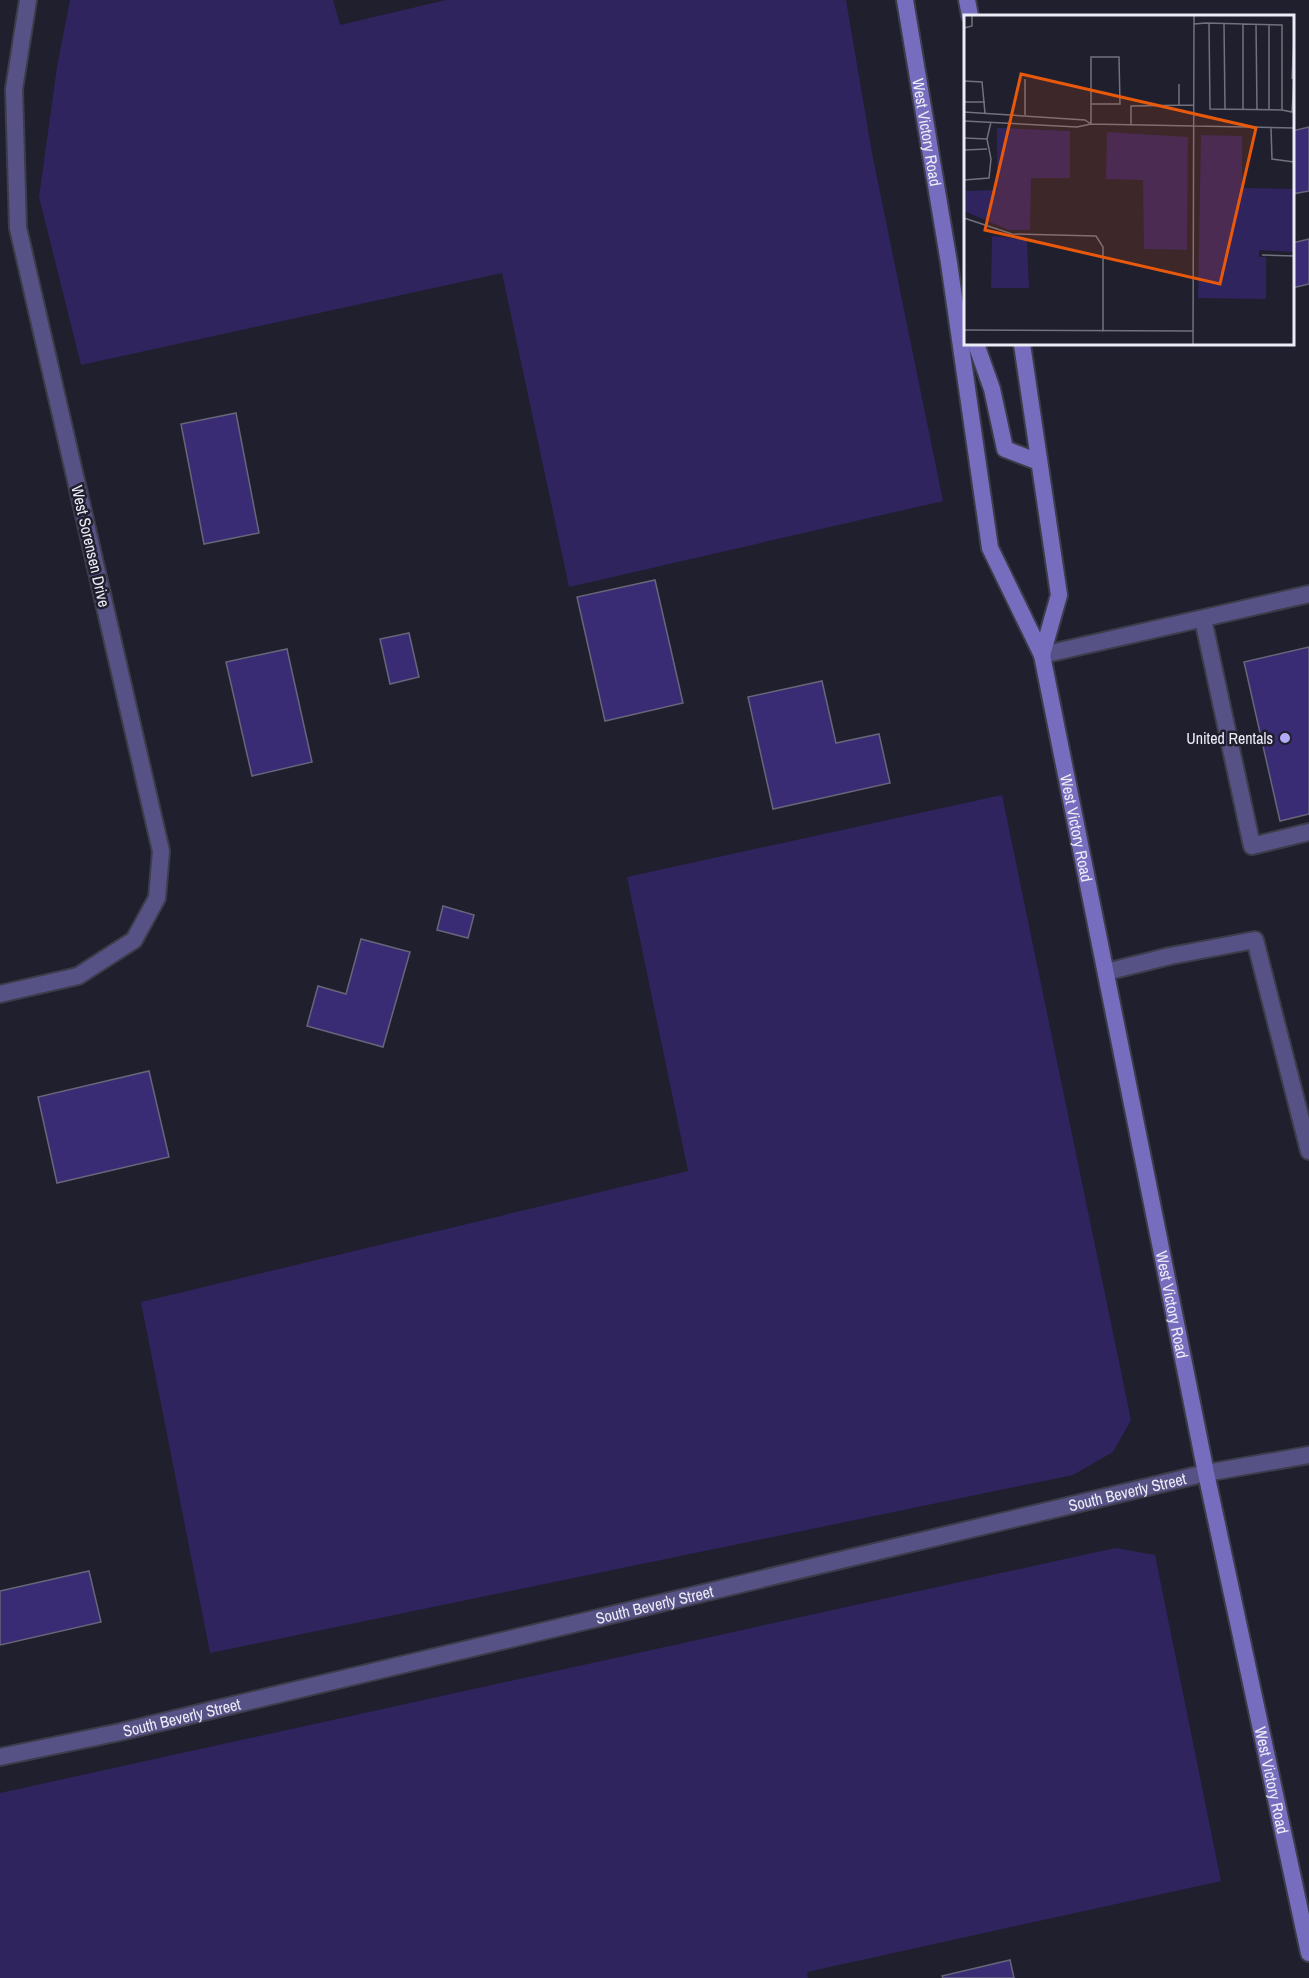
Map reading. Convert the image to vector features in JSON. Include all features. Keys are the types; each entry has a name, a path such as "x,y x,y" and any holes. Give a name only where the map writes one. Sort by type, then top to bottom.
{"main road":[{"name":"West Victory Road","path":"905,0 949,263 990,548 1042,655 1206,1473 1309,1953"},
{"path":"967,0 970,15"},
{"name":"West Victory Road","path":"949,263 964,306"},
{"path":"976,345 992,389 1005,449 1039,462"},
{"name":"West Victory Road","path":"1022,345 1059,595 1042,655"}],"street":[{"name":"West Sorensen Drive","path":"0,994 78,976 134,940 157,898 161,851 18,228 14,89 28,0"},
{"path":"1042,655 1309,594"},
{"path":"1203,619 1252,846 1309,832"},
{"path":"1106,972 1170,956 1255,940 1309,1151"},
{"name":"South Beverly Street","path":"0,1757 131,1729 1206,1473 1309,1455"}],"shaded area":[{"path":"70,0 333,0 340,25 446,0 846,0 872,153 943,501 569,587 502,273 81,365 39,197 57,67"},
{"path":"1002,795 1131,1420 1113,1452 1073,1475 210,1653 141,1302 688,1171 627,877"},
{"path":"1115,1548 1155,1555 1221,1881 807,1972 808,1978 0,1978 0,1793"}],"building":[{"path":"1309,127 1309,191 1294,194 1294,131"},
{"path":"1309,239 1309,284 1294,288 1294,243"},
{"path":"236,413 259,533 204,544 181,424"},
{"path":"655,580 683,703 605,721 577,597"},
{"path":"409,633 419,677 390,684 380,639"},
{"name":"United Rentals","path":"1309,647 1309,814 1280,821 1244,662"},
{"path":"287,649 312,762 252,776 226,662"},
{"path":"822,681 836,743 879,734 890,783 773,809 748,697"},
{"path":"443,906 474,915 468,938 437,930"},
{"path":"361,939 410,952 383,1047 307,1026 318,986 346,994"},
{"path":"149,1071 169,1157 57,1183 38,1097"},
{"path":"89,1571 101,1622 0,1645 0,1591"},
{"path":"1010,1960 1014,1978 943,1978 942,1976"}],"place":[{"name":"United Rentals","path":"1285,738"}]}
